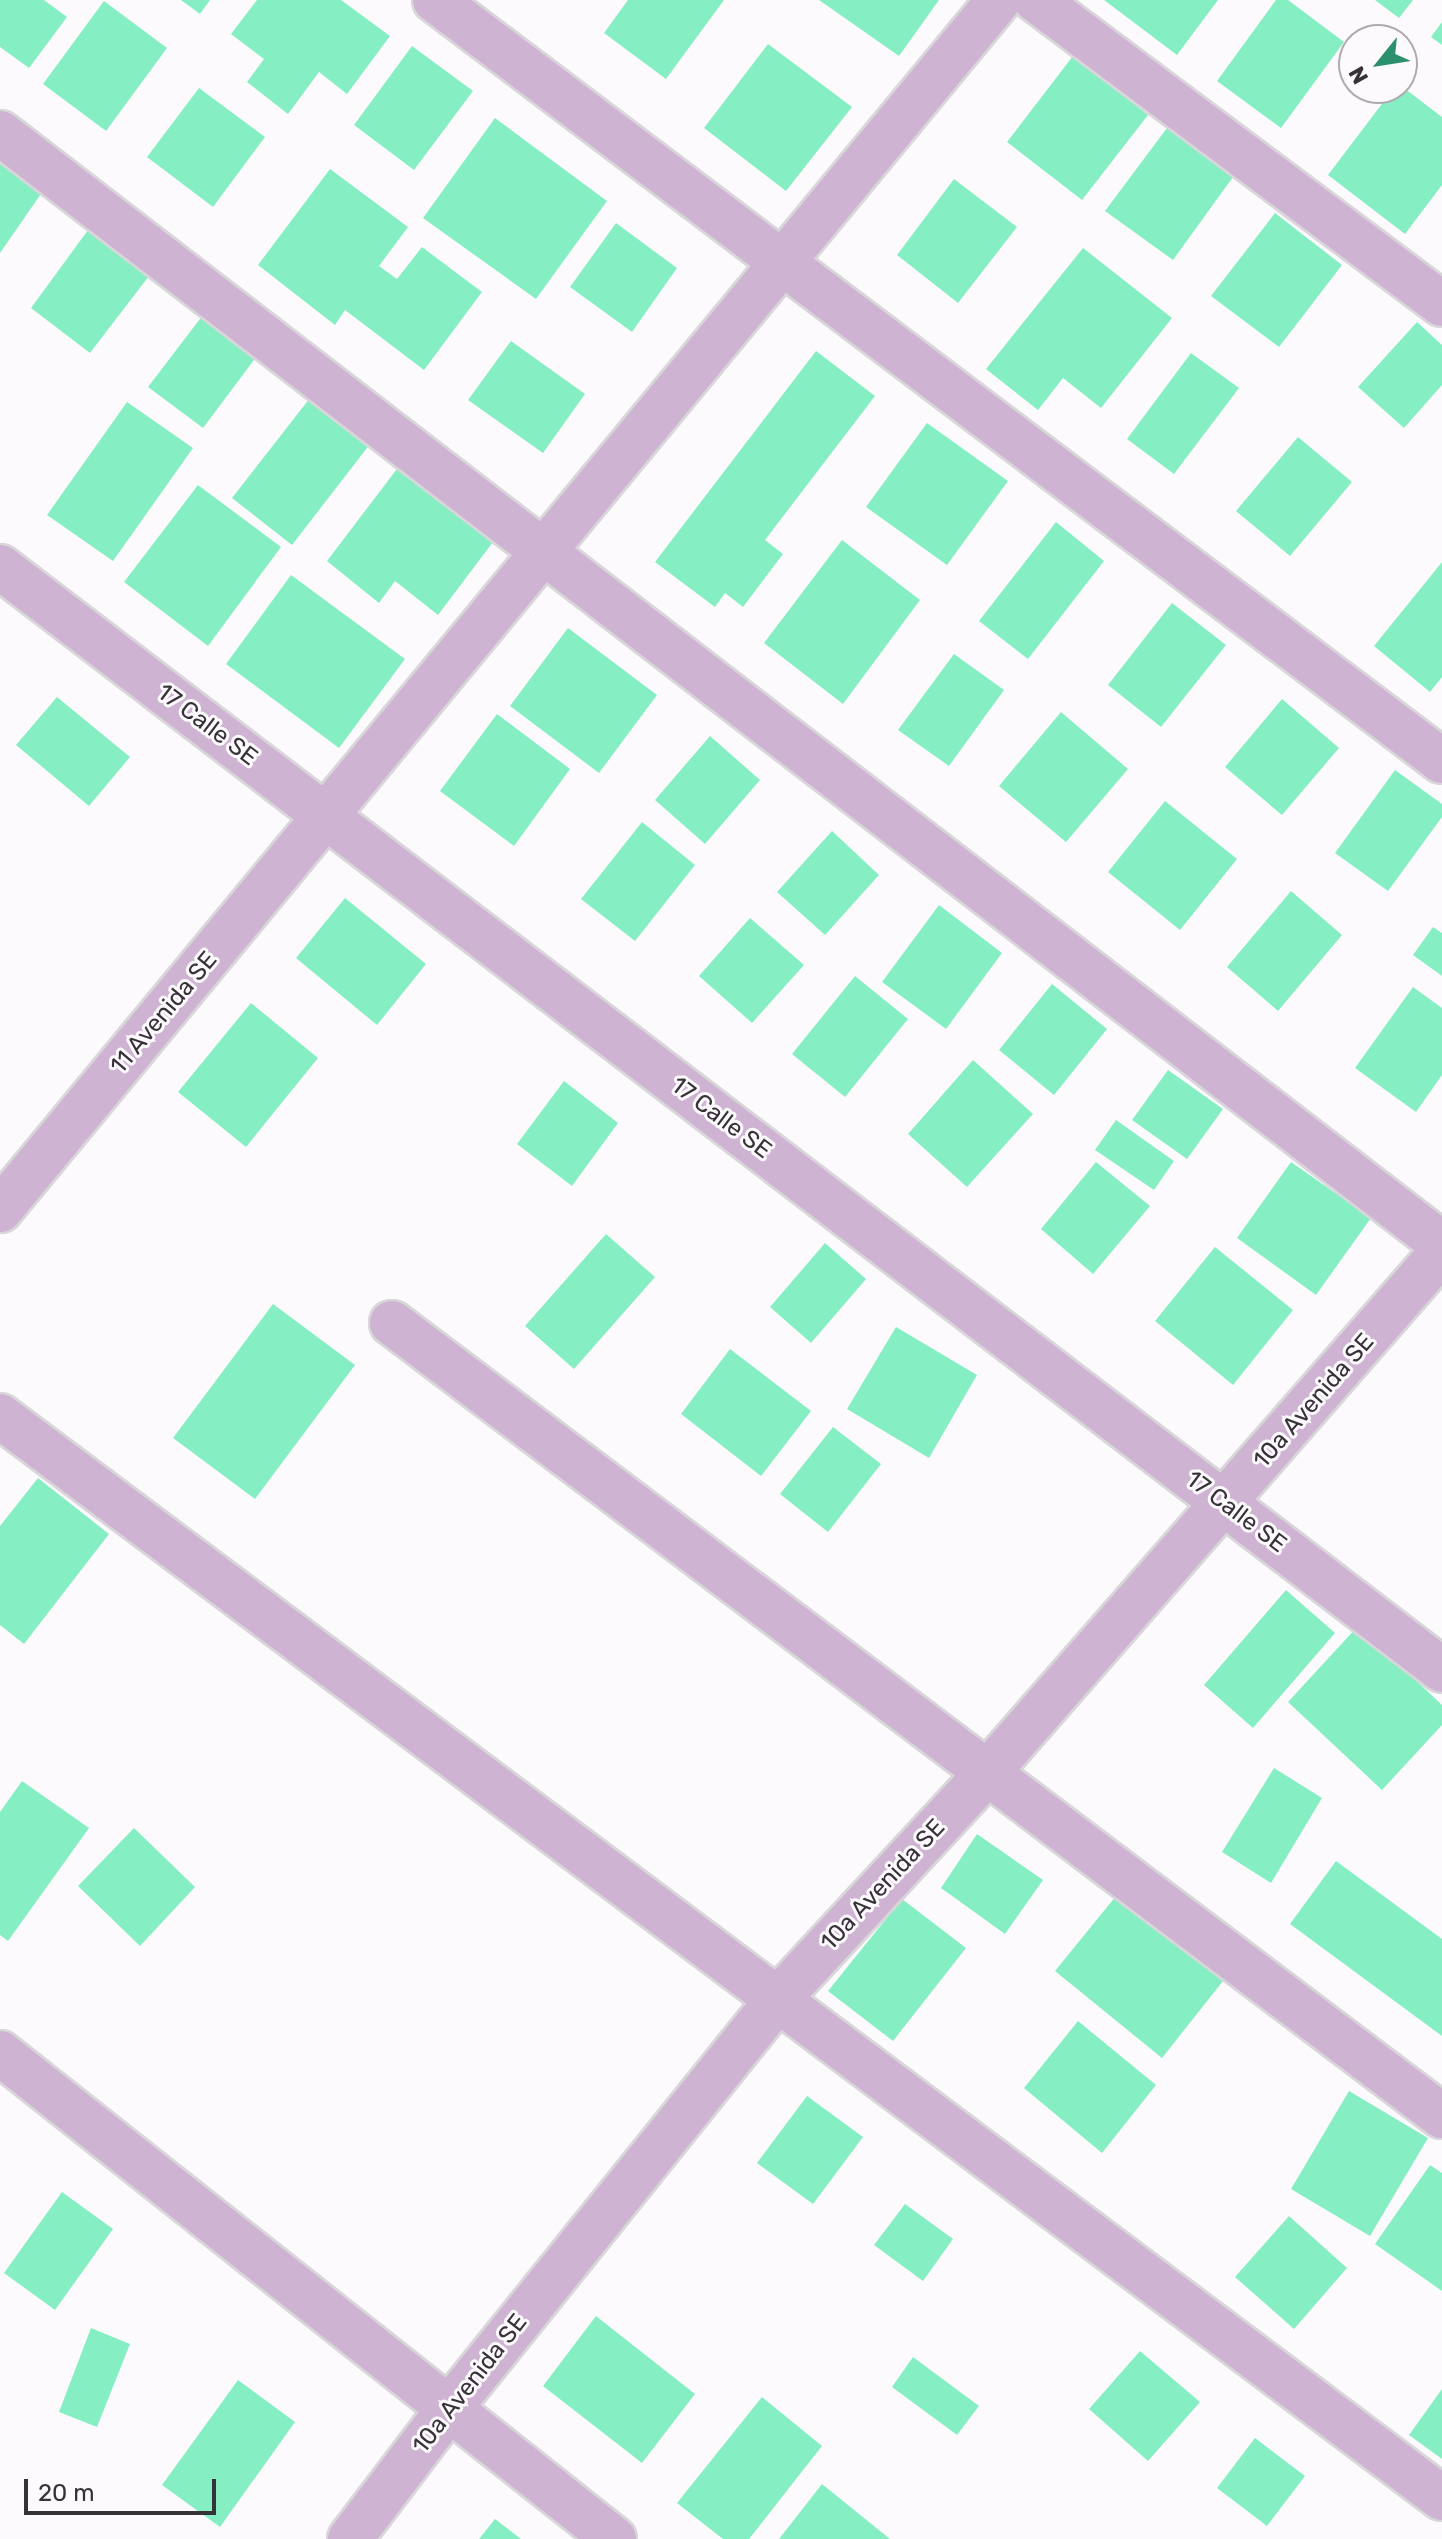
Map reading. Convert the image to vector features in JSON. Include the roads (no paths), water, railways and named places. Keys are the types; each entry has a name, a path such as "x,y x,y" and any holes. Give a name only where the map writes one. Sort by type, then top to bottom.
{"street":[{"path":"435,0 1442,761"},
{"name":"11 Avenida SE","path":"0,1210 547,552 999,0"},
{"path":"1036,0 1442,304"},
{"path":"0,133 1442,1244"},
{"name":"17 Calle SE","path":"0,567 1442,1670"},
{"name":"10a Avenida SE","path":"350,2539 448,2410 778,1999 989,1771 1442,1252"},
{"path":"392,1323 1442,2116"},
{"path":"0,1416 1442,2498"},
{"path":"0,2053 614,2539"}]}
